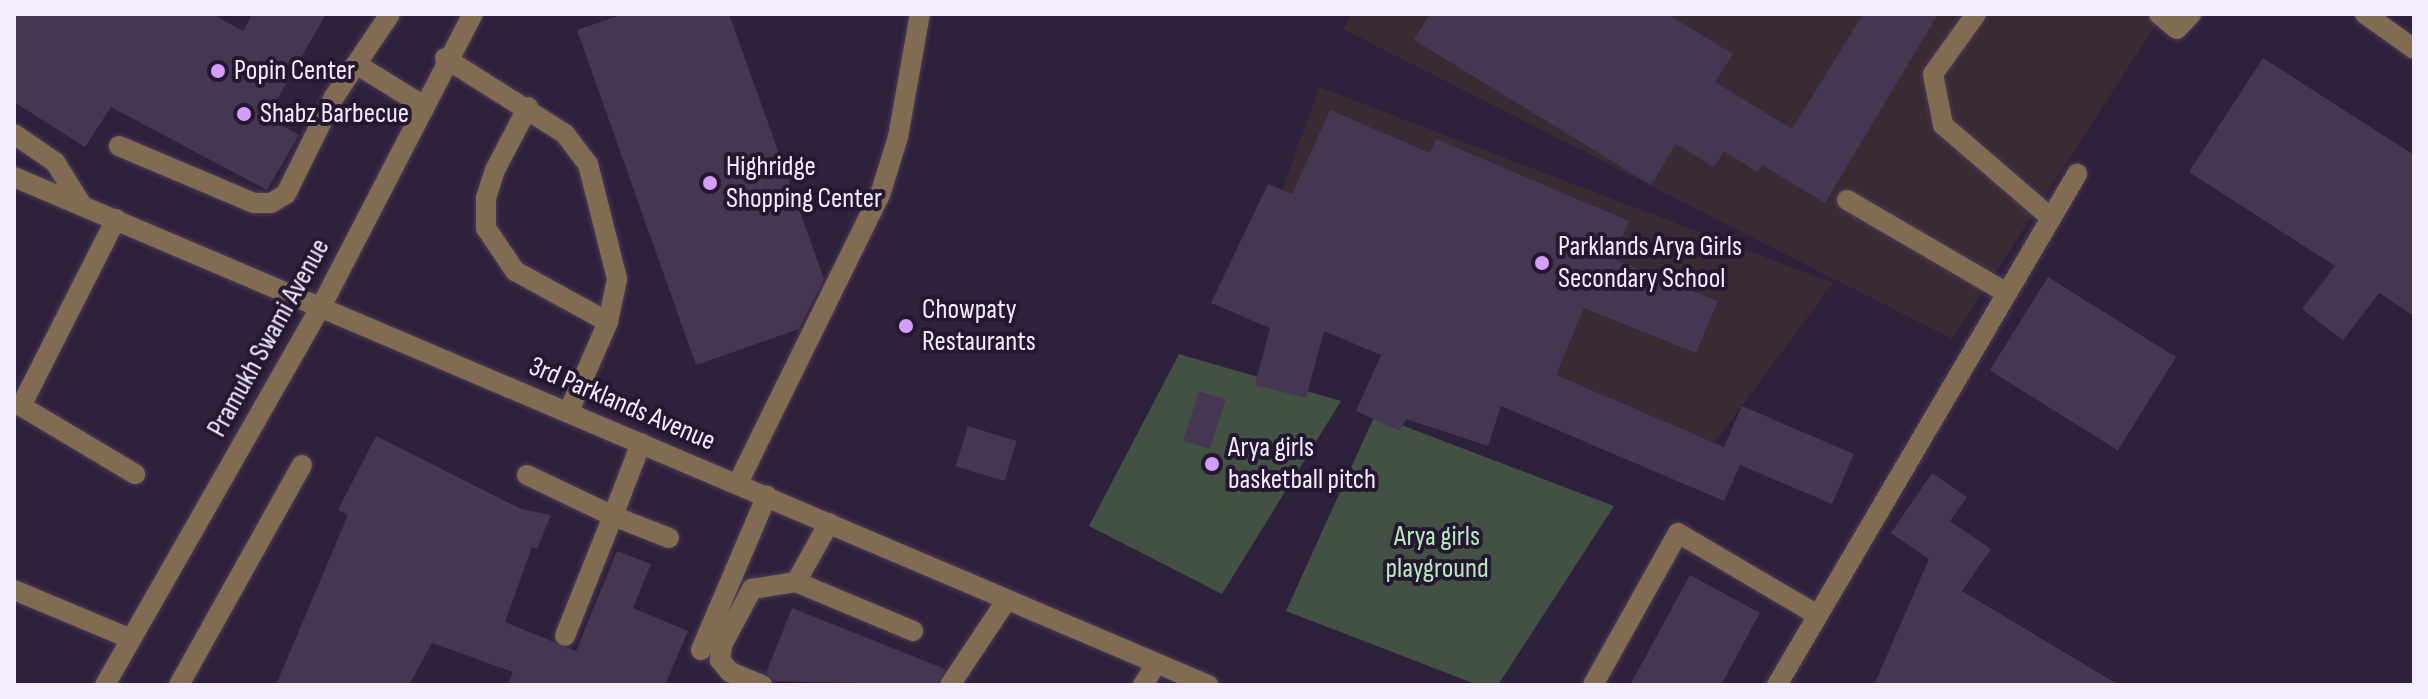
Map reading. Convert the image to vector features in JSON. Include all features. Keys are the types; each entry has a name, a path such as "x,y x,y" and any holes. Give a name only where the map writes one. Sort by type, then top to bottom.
{"street":[{"path":"119,146 254,203 271,203 286,194 356,64 390,14"},
{"name":"Pramukh Swami Avenue","path":"105,685 322,305 445,58 473,14"},
{"path":"738,483 880,195 898,137 920,14"},
{"path":"1976,14 1933,74 1943,125 2051,218"},
{"path":"2159,14 2177,29 2191,14"},
{"path":"2365,14 2413,47"},
{"path":"445,58 528,107 565,134 588,164 614,249 617,279 608,322 568,413"},
{"path":"356,64 422,105"},
{"path":"528,107 495,170 486,198 486,228 515,271 608,322"},
{"path":"14,134 55,162 82,205"},
{"path":"1777,685 2077,174"},
{"name":"3rd Parklands Avenue","path":"14,177 322,305 1006,601 1208,685"},
{"path":"1847,200 2007,293"},
{"path":"116,219 21,406 135,474"},
{"path":"565,636 641,443"},
{"path":"179,685 302,465"},
{"path":"527,475 613,516 669,538"},
{"path":"701,650 767,495"},
{"path":"796,582 829,523"},
{"path":"1593,685 1678,533 1817,615"},
{"path":"762,685 730,672 720,660 722,645 752,589 796,582 913,631"},
{"path":"14,590 131,639"},
{"path":"950,685 1006,601"},
{"path":"1143,685 1156,664"}],"shaded area":[{"path":"1352,14 2163,14 1952,339 1343,29"},
{"name":"Parklands Arya Girls Secondary School","path":"1319,87 1833,283 1702,460 1263,244"}],"green space":[{"name":"Arya girls basketball pitch","path":"1179,354 1341,401 1222,594 1089,526"},
{"name":"Arya girls playground","path":"1375,415 1614,506 1498,685 1478,685 1286,611"}],"building":[{"path":"14,14 212,14 243,31 252,14 326,14 267,117 299,135 267,190 111,107 85,147 14,102"},
{"name":"Highridge Shopping Center","path":"624,14 729,14 824,279 799,329 696,365 577,30"},
{"path":"1430,14 1667,14 1733,54 1715,82 1792,129 1863,14 1938,14 1825,203 1762,165 1757,172 1724,151 1714,167 1676,144 1651,185 1414,40"},
{"path":"2263,58 2414,155 2414,316 2379,293 2343,340 2302,309 2335,266 2189,172"},
{"path":"1330,110 1430,153 1436,139 1629,221 1613,259 1718,301 1696,353 1584,308 1556,375 1724,447 1742,406 1854,454 1832,504 1740,465 1724,501 1501,406 1488,446 1406,419 1400,431 1356,411 1381,355 1324,331 1306,398 1255,385 1270,328 1211,303 1268,184 1292,194"},
{"path":"2048,277 2176,357 2118,450 1990,370"},
{"path":"1199,391 1226,400 1210,449 1183,440"},
{"path":"968,426 1017,441 1004,481 956,466"},
{"path":"376,436 521,509 551,515 537,549 532,547 505,622 576,651 617,551 651,564 633,608 688,631 665,685 508,685 513,672 432,643 409,685 276,685 348,515 338,510"},
{"path":"1932,473 1967,497 1950,521 1991,549 1962,591 2119,685 1874,685 1929,559 1891,533"},
{"path":"1690,575 1760,613 1721,685 1630,685"},
{"path":"792,608 945,669 937,685 774,681 766,673"}],"place":[{"name":"Popin Center","path":"218,71"},
{"name":"Shabz Barbecue","path":"244,114"},
{"name":"Highridge Shopping Center","path":"710,183"},
{"name":"Parklands Arya Girls Secondary School","path":"1542,263"},
{"name":"Chowpaty Restaurants","path":"906,326"},
{"name":"Arya girls basketball pitch","path":"1212,464"}]}
